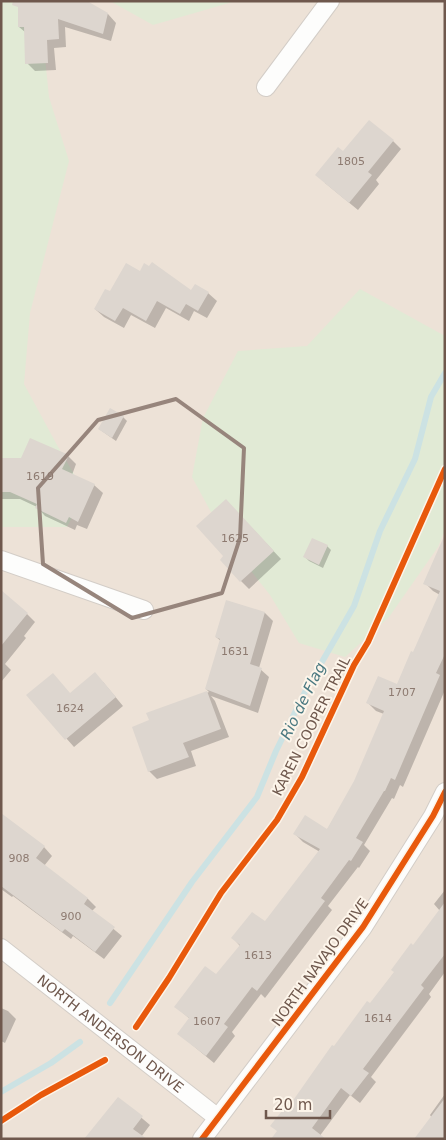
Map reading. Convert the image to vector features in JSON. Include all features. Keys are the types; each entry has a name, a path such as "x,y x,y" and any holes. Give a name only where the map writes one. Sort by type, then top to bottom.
{"street":[{"path":"266,87 330,1"},
{"path":"1,560 144,610"},
{"name":"NORTH NAVAJO DRIVE","path":"202,1139 364,927 433,816 445,792"},
{"name":"NORTH ANDERSON DRIVE","path":"1,948 218,1118"}],"highlighted area":[{"path":"176,399 244,448 240,538 222,593 132,618 43,564 38,488 98,420"}],"shaded area":[{"path":"1,1 445,1 445,1139 1,1139"}],"green space":[{"path":"1,1 34,1 42,29 49,97 69,161 30,313 24,384 85,493 67,527 1,527"},
{"path":"110,1 236,1 153,25"},
{"path":"360,289 445,336 445,530 438,547 389,617 345,657 299,643 270,595 225,538 192,477 203,418 238,351 307,346"}],"building":[{"path":"13,1 87,1 108,13 103,34 58,19 59,39 47,40 48,63 25,64 24,27 18,27 18,7 12,5"},
{"path":"369,120 394,140 368,172 372,175 349,203 315,175 338,147 343,151"},
{"path":"152,262 191,290 195,284 209,292 198,311 186,304 180,314 157,301 146,321 123,308 115,321 94,309 105,289 110,291 126,263 140,271 144,263 149,266"},
{"path":"110,408 124,416 112,438 98,429"},
{"path":"30,438 69,455 62,469 95,484 78,522 69,517 66,523 35,508 37,504 10,492 1,492 1,458 21,458"},
{"path":"226,499 274,551 240,582 220,560 223,556 196,526"},
{"path":"445,534 445,654 436,673 440,675 395,780 391,778 356,838 363,842 351,861 349,860 321,898 325,901 257,991 252,987 224,1024 228,1027 206,1056 177,1034 189,1018 174,1007 205,966 216,974 240,945 231,938 252,912 265,921 320,849 293,834 305,815 327,829 354,781 384,711 366,703 378,676 397,684 411,651 413,652 440,591 423,584"},
{"path":"312,538 328,545 319,565 303,557"},
{"path":"1,590 28,613 1,646"},
{"path":"226,600 265,612 250,664 262,668 250,706 205,689 220,639 215,637"},
{"path":"95,672 116,697 65,740 26,695 53,673 70,693"},
{"path":"207,691 221,729 183,743 189,757 148,772 132,727 149,720 146,713"},
{"path":"1,813 45,846 36,858 88,898 84,904 115,927 95,952 65,929 62,932 1,886"},
{"path":"445,902 445,954 421,985 424,988 363,1069 369,1073 351,1096 341,1088 312,1128 326,1139 271,1139 277,1131 270,1126 285,1107 287,1109 332,1045 334,1046 367,1001 370,1003 394,972 391,970 411,943 413,945"},
{"path":"118,1097 143,1116 133,1129 147,1139 84,1139"},
{"path":"445,1098 445,1139 414,1139"}],"waterway":[{"name":"Rio de Flag","path":"110,1003 192,882 257,797 276,751 307,688 354,606 380,531 415,459 431,397 445,373"},
{"name":"Rio de Flag","path":"1,1092 51,1063 80,1042"}],"cycle path":[{"name":"KAREN COOPER TRAIL","path":"136,1027 169,978 221,893 277,820 302,777 354,665 368,642 445,469"},
{"path":"202,1139 363,927 433,816 445,792"},
{"path":"1,1121 41,1095 105,1060"}]}
